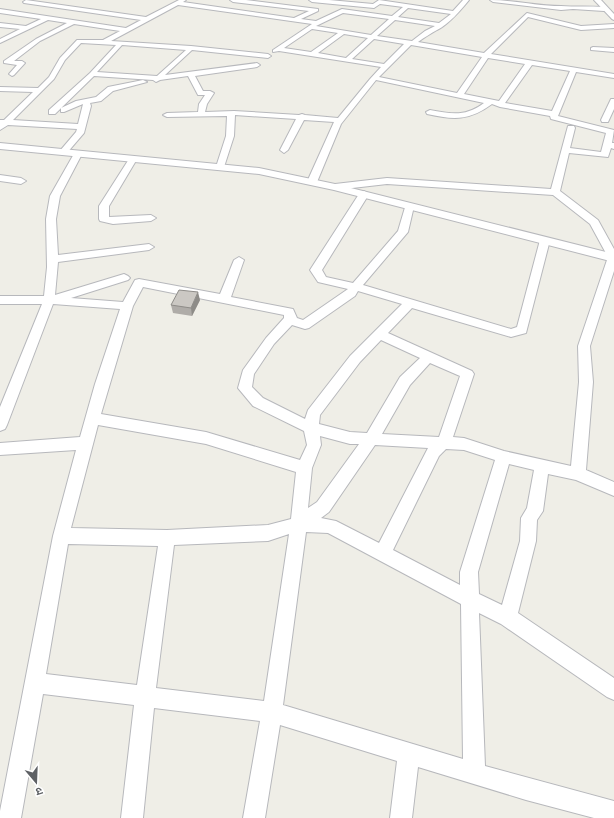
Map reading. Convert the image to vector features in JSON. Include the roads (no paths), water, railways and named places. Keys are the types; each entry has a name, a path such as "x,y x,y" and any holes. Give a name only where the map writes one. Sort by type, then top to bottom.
{"street":[{"path":"51,5 61,0"},
{"path":"233,0 316,10 294,20"},
{"path":"312,0 347,2 374,6 379,1 407,6 432,7 451,12"},
{"path":"347,60 395,18 413,0"},
{"path":"312,182 337,124 374,78 412,43 427,32 441,25 453,15 466,0"},
{"path":"493,0 561,8 573,7 604,9"},
{"path":"589,0 598,0 604,9 614,18"},
{"path":"26,2 146,19"},
{"path":"104,42 180,2 204,8 294,20 343,32 372,37 614,76"},
{"path":"204,8 214,3"},
{"path":"1,11 15,6"},
{"path":"0,41 66,8"},
{"path":"1,11 126,30"},
{"path":"248,71 314,25 342,12 441,25"},
{"path":"459,96 486,55 527,15 582,28 614,26"},
{"path":"8,62 38,40 73,22"},
{"path":"0,25 25,28"},
{"path":"0,128 3,122 41,90 52,78 62,59 79,40 103,26"},
{"path":"313,54 343,32"},
{"path":"79,40 191,48 268,56"},
{"path":"52,112 92,74 120,44"},
{"path":"149,88 157,78 191,48"},
{"path":"279,48 386,66"},
{"path":"593,49 614,50"},
{"path":"0,62 22,63 12,74"},
{"path":"500,105 530,62"},
{"path":"64,110 98,99 110,89 157,78 191,75 256,65"},
{"path":"565,150 605,155 611,145 611,132 554,117 574,69"},
{"path":"92,74 157,78"},
{"path":"191,75 194,83 201,93 210,93 203,104 202,114"},
{"path":"374,78 540,113 555,113"},
{"path":"0,89 41,90"},
{"path":"605,120 614,101"},
{"path":"63,152 80,133 87,106 86,102"},
{"path":"430,112 450,117 470,115 478,112 490,102"},
{"path":"167,115 231,113 302,116 340,120"},
{"path":"220,167 230,136 231,113"},
{"path":"284,150 302,116"},
{"path":"3,122 82,127"},
{"path":"555,192 571,128"},
{"path":"0,146 259,171 335,186 613,258"},
{"path":"0,425 49,300 53,259 51,219 55,196 78,154"},
{"path":"133,159 104,206 104,219 113,222 151,218"},
{"path":"0,178 21,181"},
{"path":"335,186 387,181 555,192 594,222 613,258 584,346 586,382 578,474"},
{"path":"364,194 316,270 322,280 356,287 511,333 522,330 545,240"},
{"path":"289,320 304,325 352,293 381,256 403,232 409,206"},
{"path":"53,259 149,247"},
{"path":"224,299 239,260"},
{"path":"49,300 124,278"},
{"path":"10,818 61,536 102,384 127,306 139,283 289,312 291,318 270,341 248,374 245,388 258,402 311,428 350,438 464,444 504,457 578,474 614,488"},
{"path":"0,300 49,300 127,306"},
{"path":"254,818 272,712 299,524 304,468 314,445 311,428 313,414 355,359 410,303"},
{"path":"379,334 467,374 444,442 434,452 383,553"},
{"path":"61,536 167,538 268,533 299,524 323,507 372,438 405,381 428,357"},
{"path":"92,418 206,438 304,468"},
{"path":"0,449 86,443"},
{"path":"474,773 468,572 504,457"},
{"path":"508,617 528,541 529,518 535,510 542,465"},
{"path":"299,524 330,526 469,599 508,617 614,690"},
{"path":"132,818 145,697 167,538"},
{"path":"35,683 272,712 474,773 614,812"},
{"path":"401,818 410,754"}]}
